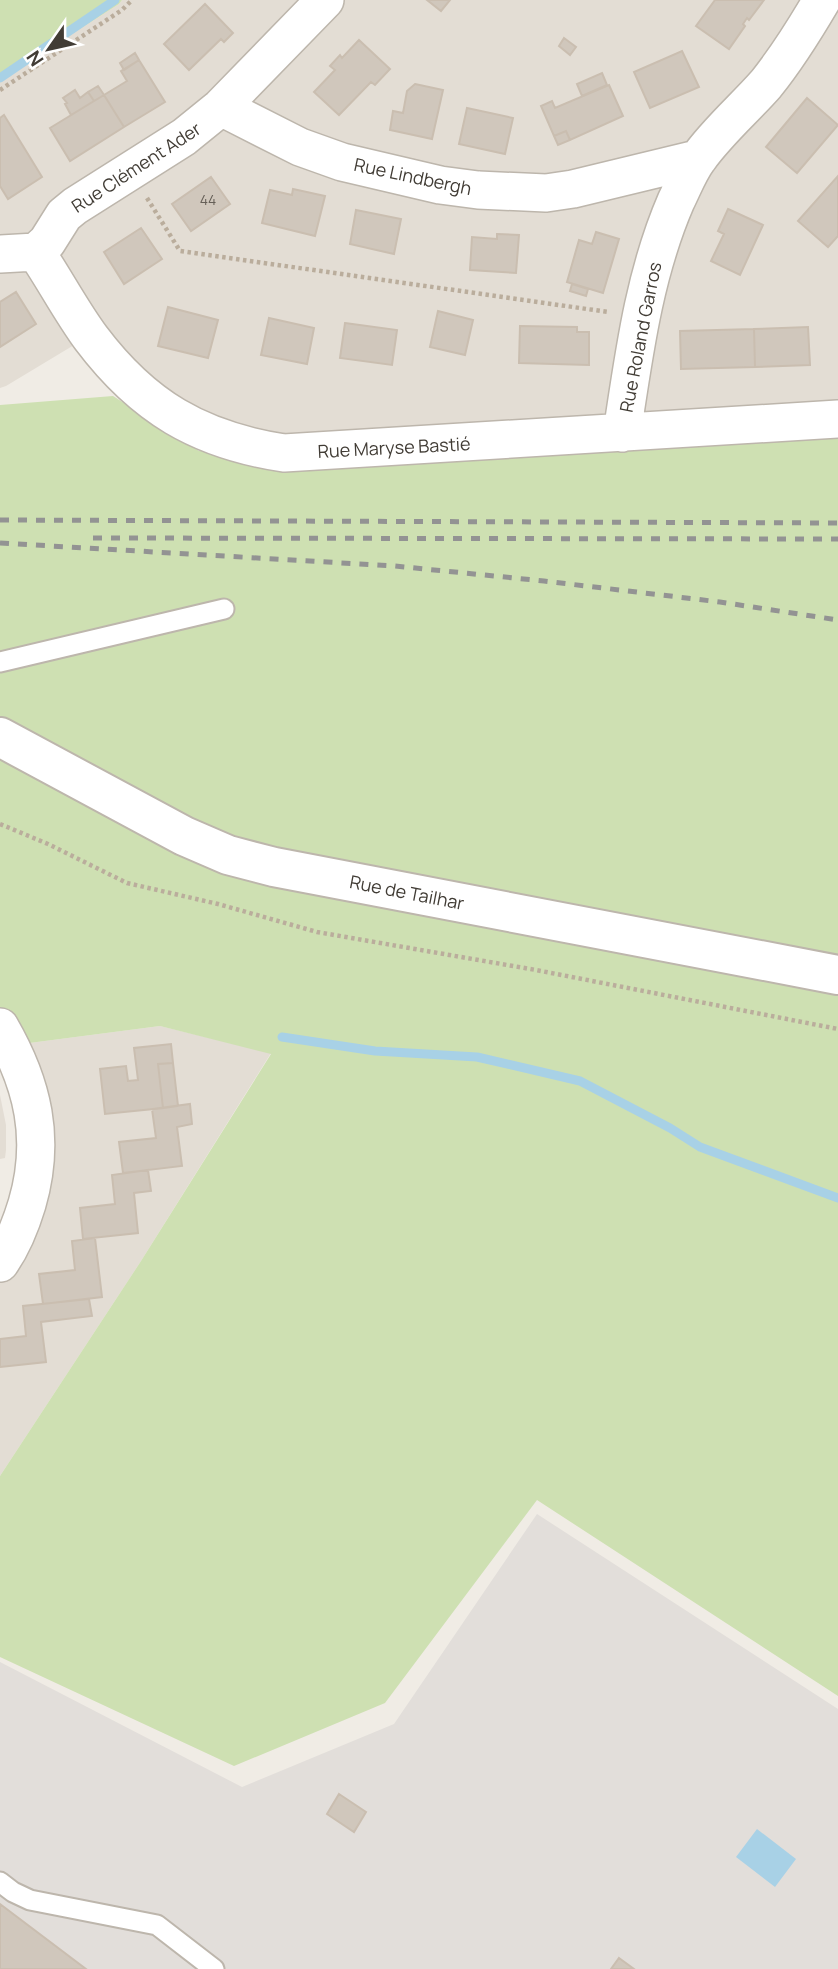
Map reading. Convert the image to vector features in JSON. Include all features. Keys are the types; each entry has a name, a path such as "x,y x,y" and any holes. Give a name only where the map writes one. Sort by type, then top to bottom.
{"street":[{"name":"Rue Clément Ader","path":"36,252 44,246 64,215 75,206 184,137 221,107 325,0"},
{"name":"Rue Roland Garros","path":"622,433 640,316 664,230 681,192 697,159 765,84 786,57 822,0"},
{"name":"Rue Lindbergh","path":"221,107 300,147 342,162 440,185 478,190 546,192 573,189 697,159"},
{"path":"0,254 36,252"},
{"name":"Rue Maryse Bastié","path":"36,252 89,335 127,380 146,397 193,428 252,449 284,453 838,419"},
{"name":"Rue de Tailhar","path":"0,737 184,836 228,855 274,867 838,975"},
{"path":"0,1027 22,1071 35,1118 37,1145 30,1192 22,1221 0,1263"}],"lane":[{"path":"0,662 224,609"},
{"path":"0,1882 30,1900 157,1925 214,1969"}],"path":[{"path":"0,90 122,10 132,0"},
{"path":"130,172 180,251 640,316"},
{"path":"0,824 127,883 218,904 317,932 536,970 838,1028"}],"shaded area":[{"path":"122,0 838,0 838,419 284,453 168,412 89,336 0,388 0,80"},
{"path":"160,1026 271,1053 141,1261 0,1476 0,1269 30,1211 14,1045"},
{"path":"0,1095 6,1125 6,1150 5,1158 0,1159"},
{"path":"537,1514 838,1709 838,1969 0,1969 0,1662 242,1787 394,1724"}],"green space":[{"path":"0,0 122,0 0,80"},
{"path":"113,396 199,451 284,453 838,419 838,1696 537,1500 385,1703 234,1766 0,1657 0,1476 141,1261 271,1054 160,1026 14,1045 0,1024 0,405"}],"water":[{"path":"757,1829 796,1859 775,1887 736,1857"}],"building":[{"path":"427,0 450,0 441,11"},
{"path":"715,0 764,0 749,20 747,18 743,24 745,26 729,49 696,26"},
{"path":"205,4 233,33 224,42 221,39 189,70 164,44"},
{"path":"564,38 576,47 570,55 559,46"},
{"path":"359,40 390,69 375,85 371,82 339,115 314,92 335,70 330,66"},
{"path":"682,51 699,87 650,108 634,72"},
{"path":"135,53 139,60 124,70 120,63"},
{"path":"139,60 165,102 124,127 104,95 127,81 121,71"},
{"path":"602,73 607,85 582,96 577,84"},
{"path":"415,84 443,90 432,139 390,130 393,111 403,113 407,91"},
{"path":"609,85 623,116 570,140 566,131 554,136 541,106 552,101 555,108"},
{"path":"98,86 104,95 94,101 88,92"},
{"path":"75,90 80,98 88,92 94,101 71,115 63,98"},
{"path":"104,95 124,127 70,161 50,128"},
{"path":"807,98 838,125 797,173 766,147"},
{"path":"467,108 513,118 505,154 459,144"},
{"path":"4,115 42,177 8,199 0,186 0,118"},
{"path":"566,131 570,140 558,145 554,136"},
{"path":"838,176 838,236 828,247 798,221"},
{"path":"211,177 230,204 191,231 172,204"},
{"path":"293,189 325,196 315,236 262,223 270,190 292,195"},
{"path":"728,209 763,225 740,275 711,261 724,234 718,231"},
{"path":"356,210 401,219 394,254 350,244"},
{"path":"141,228 162,259 124,284 104,252"},
{"path":"596,232 619,239 603,293 567,282 579,240 592,244"},
{"path":"497,234 519,235 516,273 470,270 472,237 497,239"},
{"path":"572,284 588,289 586,296 570,291"},
{"path":"16,292 36,324 0,347 0,302"},
{"path":"168,307 218,320 208,358 158,346"},
{"path":"438,311 473,320 465,355 430,347"},
{"path":"269,318 314,328 307,364 261,355"},
{"path":"345,323 397,330 392,365 340,358"},
{"path":"520,326 577,327 577,332 589,332 589,365 519,363"},
{"path":"808,327 810,365 755,367 754,329"},
{"path":"754,329 755,367 681,369 680,331"},
{"path":"171,1044 173,1063 158,1064 163,1108 105,1114 100,1069 126,1066 128,1081 138,1080 134,1048"},
{"path":"173,1063 178,1106 163,1108 158,1064"},
{"path":"190,1104 192,1124 177,1127 182,1166 123,1173 119,1142 156,1138 152,1109"},
{"path":"148,1170 151,1191 134,1193 138,1233 83,1239 80,1208 115,1204 112,1175"},
{"path":"95,1238 102,1297 43,1304 39,1274 75,1270 72,1241"},
{"path":"89,1299 92,1316 41,1322 46,1362 0,1367 0,1339 26,1336 23,1306"},
{"path":"339,1794 366,1812 354,1832 327,1814"},
{"path":"0,1904 86,1969 0,1969"},
{"path":"619,1958 634,1969 611,1969"}],"waterway":[{"path":"0,78 115,0"},
{"path":"282,1037 375,1051 477,1057 580,1081 670,1128 700,1147 838,1198"}],"railway":[{"path":"0,520 838,523"},
{"path":"93,538 838,539"},
{"path":"0,543 395,566 720,602 838,620"}]}
